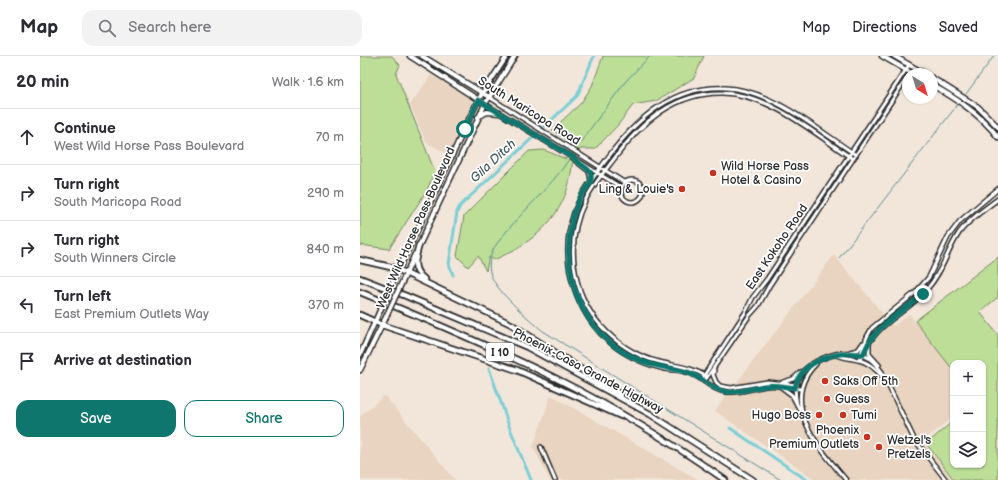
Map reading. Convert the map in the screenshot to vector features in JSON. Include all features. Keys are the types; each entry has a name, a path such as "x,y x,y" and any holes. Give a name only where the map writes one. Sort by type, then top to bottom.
{"highway":[{"path":"419,245 415,260 416,272 439,288"},
{"path":"360,260 399,270 406,275 439,288 511,324 558,353 650,414"},
{"name":"Phoenix-Casa Grande Highway","path":"360,278 527,347 650,414 753,480"},
{"name":"Phoenix-Casa Grande Highway","path":"360,292 451,329 579,390 635,422 725,480"},
{"path":"360,315 382,325 517,370 635,422"}],"main road":[{"name":"South Maricopa Road","path":"410,56 440,77 485,104"},
{"name":"South Maricopa Road","path":"422,56 444,71 489,97"},
{"name":"West Wild Horse Pass Boulevard","path":"360,355 478,100 507,56"},
{"name":"West Wild Horse Pass Boulevard","path":"360,370 406,275 478,117 515,56"},
{"path":"882,56 903,68"},
{"path":"894,56 914,68"},
{"path":"440,77 444,71"},
{"path":"938,82 978,107 998,127"},
{"path":"938,88 961,101 998,137"},
{"path":"478,117 487,112 500,113"}],"street":[{"name":"East Kokoho Road","path":"703,381 757,292 788,248 902,76"},
{"name":"East Kokoho Road","path":"706,376 716,367 751,314 758,306 792,251 902,86"},
{"path":"801,387 772,385 730,392 721,391 689,372 654,366 638,360 615,346 596,328 586,315 573,285 568,257 570,230 574,213 580,198 597,172 635,125 649,112 678,96 711,88 738,89 755,93 773,101 856,155"},
{"path":"706,376 691,368 657,362 641,356 618,342 600,326 583,298 577,284 574,257 575,231 579,215 585,201 605,170 635,132 653,115 673,103 711,93 738,94 772,106 853,159"},
{"name":"South Maricopa Road","path":"489,97 625,183"},
{"name":"South Maricopa Road","path":"485,104 541,140 574,158 622,188"},
{"path":"635,125 639,128"},
{"path":"632,129 635,132"},
{"path":"574,158 578,164 590,172 590,182"},
{"path":"631,181 639,183 643,192 640,198 634,202 627,201 622,195 622,188 625,183 631,181"},
{"path":"844,354 858,350 866,337 880,321 916,292 936,266 950,234 965,216 998,189"},
{"path":"860,359 869,341 885,324 923,294 942,269 959,233 998,199"},
{"path":"973,209 978,215"},
{"path":"788,248 792,251"},
{"path":"568,257 574,257"},
{"path":"936,266 942,269"},
{"path":"746,311 751,314"},
{"path":"862,355 866,337"},
{"path":"869,341 869,354 880,366 914,439 946,480"},
{"path":"615,346 618,342"},
{"path":"716,367 714,379 720,386 731,388 767,382 782,382 793,379 819,361 835,355 844,354 862,355 876,365 882,372"},
{"path":"835,355 860,359 872,366 885,379"},
{"path":"803,416 801,387 805,377 819,361"},
{"path":"797,405 796,387 804,370"},
{"path":"782,382 796,387"},
{"path":"772,385 780,386 788,392 803,416 809,432 846,480"},
{"path":"541,447 555,480"}],"shaded area":[{"path":"431,75 468,97 472,103 449,155 426,142 410,105"},
{"name":"Phoenix Premium Outlets","path":"834,255 893,326 909,314 950,366 950,419 923,441 952,480 816,480 715,411"},
{"path":"385,395 455,480 360,480 360,416"},
{"path":"551,395 699,480 550,480 533,447"}],"green space":[{"path":"360,56 392,56 400,65 396,74 435,172 427,190 389,249 360,245"},
{"path":"603,56 704,56 694,78 656,101 633,105 618,125 595,149 580,149 573,162 569,183 562,203 547,224 538,233 518,248 494,260 489,257 486,271 478,256 468,267 457,256 464,216 529,151 544,150 566,159 574,145 552,130 581,103 592,86"},
{"path":"998,257 998,297 980,312 998,335 998,480 954,480 928,446 931,440 950,424 950,468 986,468 986,360 950,360 950,366 915,321"}],"waterway":[{"name":"Gila Ditch","path":"453,275 449,264 457,212 460,206 577,96 594,56"},
{"path":"571,155 625,82 650,56"},
{"path":"966,94 994,56"},
{"path":"839,258 958,104"},
{"path":"570,158 553,181 514,223 494,248 490,258 489,269 498,287 512,303 543,331 781,480"},
{"name":"Gila Ditch","path":"489,368 509,426 531,480"},
{"path":"730,428 807,480"}],"place":[{"name":"Wild Horse Pass Hotel & Casino","path":"713,173"},
{"name":"Ling & Louie's","path":"682,189"},
{"name":"Saks Off 5th","path":"825,381"},
{"name":"Guess","path":"827,399"},
{"name":"Hugo Boss","path":"819,415"},
{"name":"Tumi","path":"843,415"},
{"name":"Phoenix Premium Outlets","path":"867,437"},
{"name":"Wetzel's Pretzels","path":"879,447"}],"route":[{"path":"465,129 478,100 541,140 574,158 578,164 590,172 590,182 580,198 574,213 568,247 569,268 573,285 578,300 586,315 596,328 623,352 654,366 689,372 721,391 737,392 772,385 795,388 796,383 804,370 819,361 840,353 863,355 869,341 876,332 923,294"}]}
